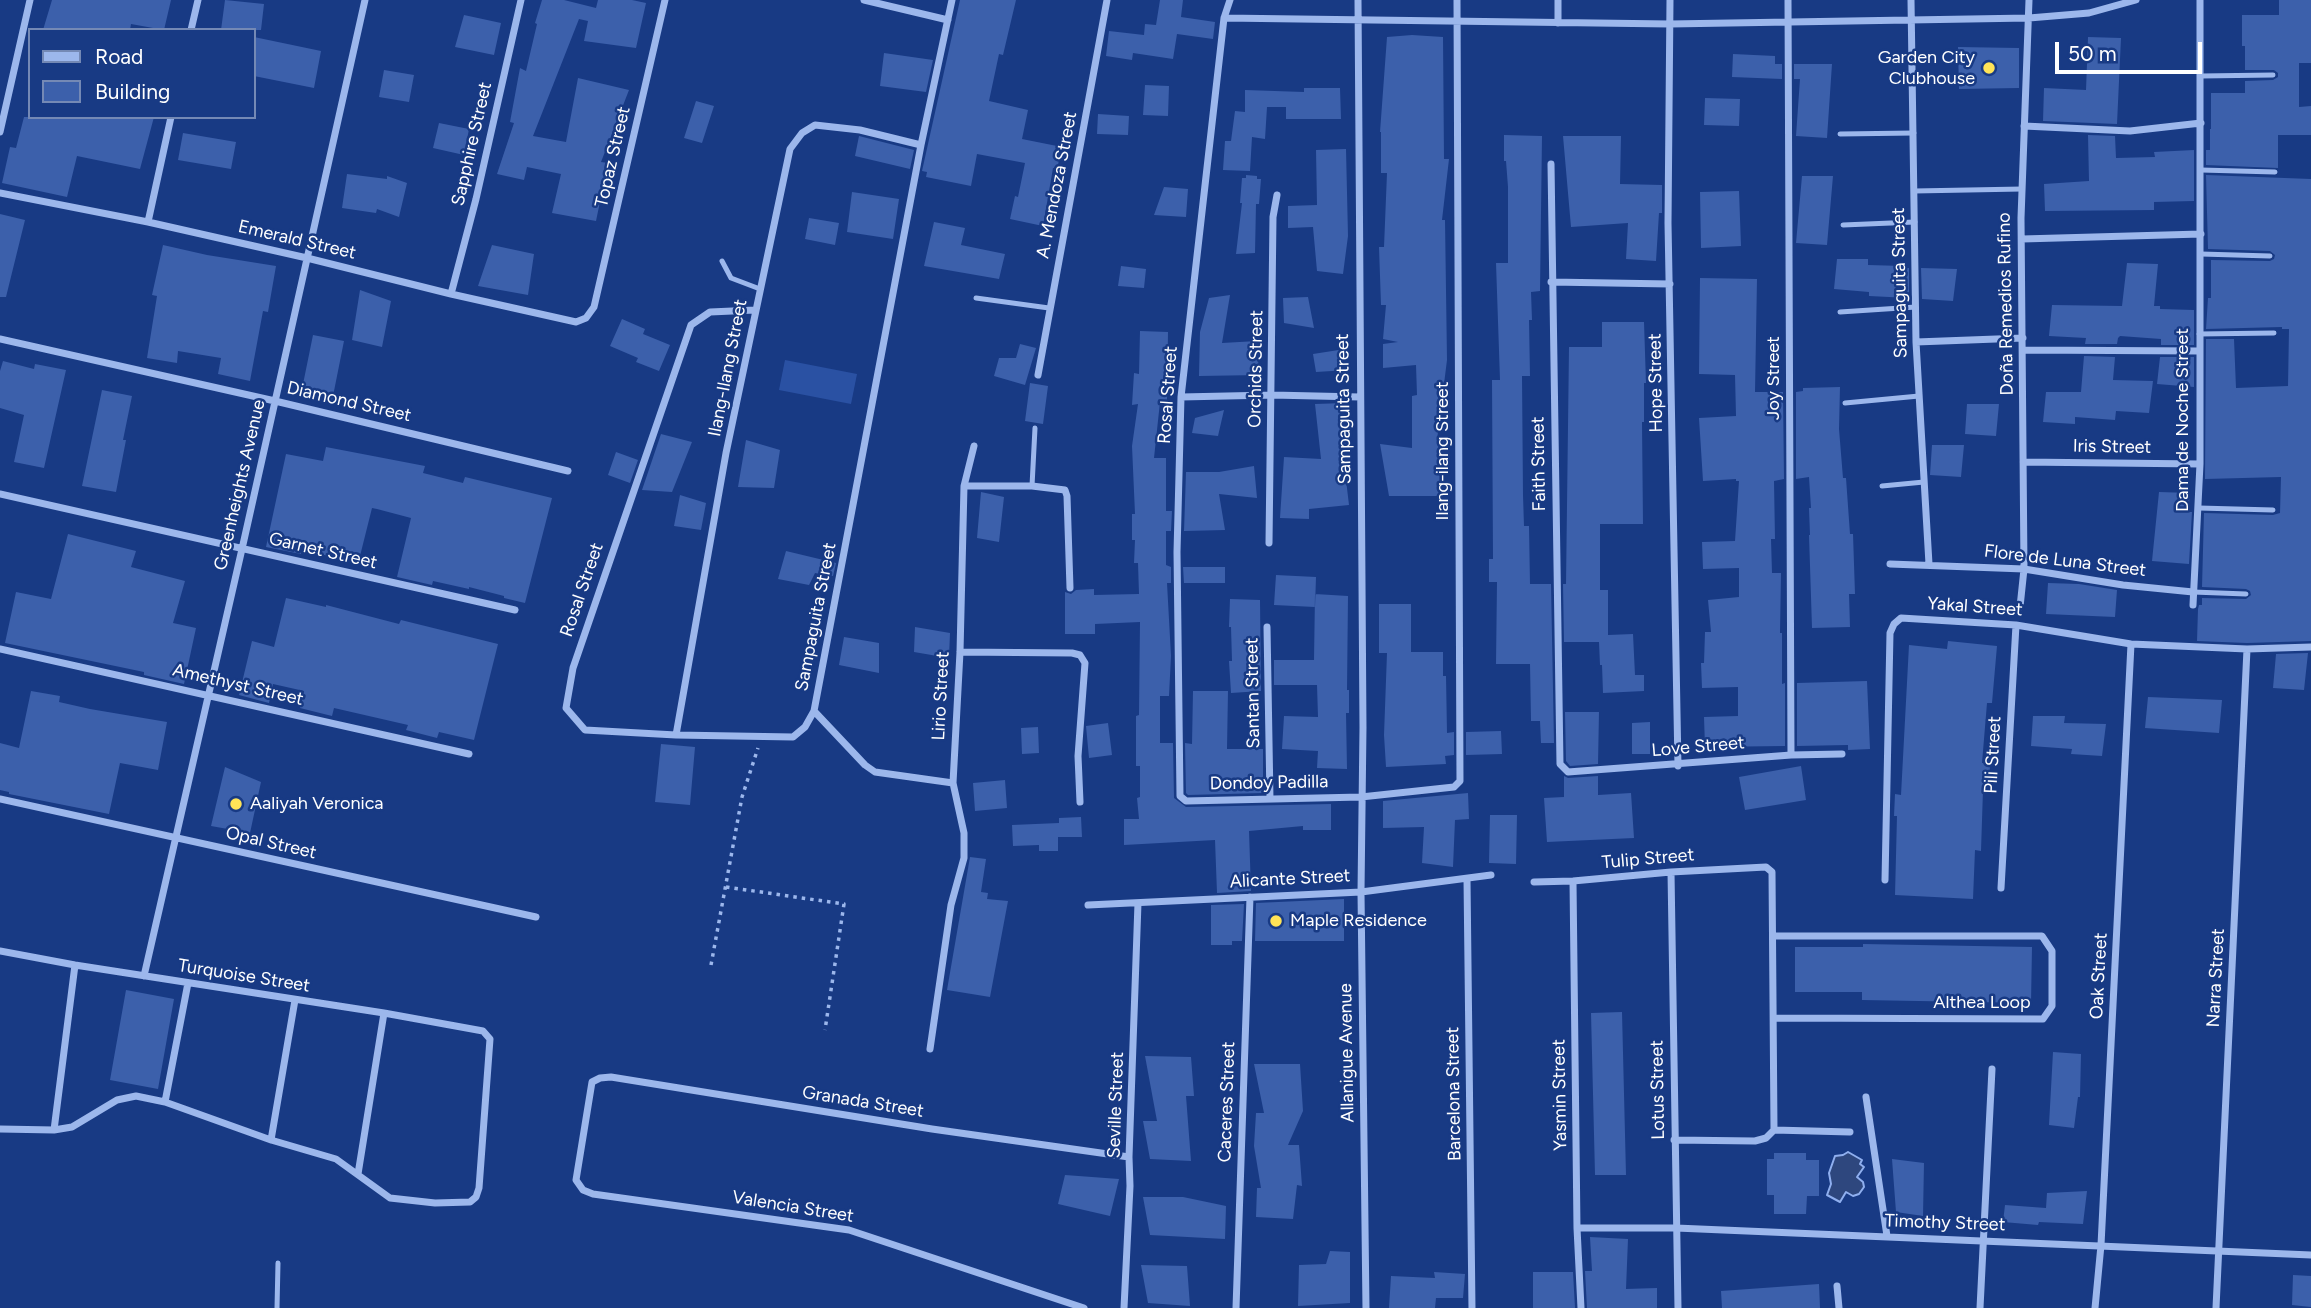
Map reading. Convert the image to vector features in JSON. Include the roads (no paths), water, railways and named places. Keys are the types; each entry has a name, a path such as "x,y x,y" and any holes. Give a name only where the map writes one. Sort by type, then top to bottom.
{"street":[{"path":"0,132 30,0"},
{"path":"191,28 198,0"},
{"name":"Greenheights Avenue","path":"144,976 365,0"},
{"name":"Sapphire Street","path":"451,294 476,199 521,0"},
{"name":"Topaz Street","path":"586,318 594,307 665,0"},
{"path":"864,0 948,20"},
{"name":"Sampaguita Street","path":"793,737 805,727 814,711 921,145 952,0"},
{"name":"A. Mendoza Street","path":"1038,375 1107,0"},
{"name":"Rosal Street","path":"1180,796 1177,552 1181,397 1224,18 1230,0"},
{"name":"Sampaguita Street","path":"1358,0 1363,727 1361,797"},
{"path":"1457,0 1457,19"},
{"path":"1558,0 1558,23"},
{"name":"Hope Street","path":"1670,0 1668,223 1678,765"},
{"name":"Joy Street","path":"1788,0 1791,755"},
{"name":"Sampaguita Street","path":"1911,0 1916,342 1928,564"},
{"name":"Doña Remedios Rufino","path":"2020,607 2024,569 2022,190 2029,0"},
{"path":"1224,18 1457,19 1670,24 2029,18 2089,13 2136,0"},
{"name":"Dama de Noche Street","path":"2193,605 2200,464 2200,0"},
{"name":"Ilang-ilang Street","path":"1361,797 1454,787 1460,781 1457,19"},
{"path":"148,222 172,119"},
{"path":"2024,126 2130,131 2201,122"},
{"name":"Ilang-Ilang Street","path":"676,735 726,453 790,149 802,133 815,125 860,130 921,145"},
{"name":"Faith Street","path":"1551,164 1559,764"},
{"name":"Emerald Street","path":"0,193 148,222 576,322 586,318"},
{"name":"Orchids Street","path":"1269,543 1273,217 1277,195"},
{"path":"2022,239 2201,234"},
{"path":"1551,282 1671,284"},
{"name":"Rosal Street","path":"755,310 710,312 691,325 573,668 566,708 585,730 793,737"},
{"path":"1916,342 2022,338"},
{"name":"Diamond Street","path":"0,339 568,471"},
{"path":"2023,350 2199,351"},
{"path":"1181,397 1360,397"},
{"name":"Lirio Street","path":"930,1049 951,905 964,858 964,834 953,783 960,652 964,486 974,446"},
{"name":"Iris Street","path":"2023,462 2200,464"},
{"path":"964,486 1032,486 1065,490 1068,496 1070,588"},
{"name":"Garnet Street","path":"0,494 515,610"},
{"name":"Flore de Luna Street","path":"1890,564 2024,569 2123,585 2193,592"},
{"name":"Yakal Street","path":"1885,880 1890,634 1894,624 1901,618 2016,625 2131,644 2247,649 2311,646"},
{"name":"Pili Street","path":"2001,888 2016,625"},
{"name":"Santan Street","path":"1267,627 1270,799"},
{"name":"Oak Street","path":"2095,1308 2101,1245 2131,644"},
{"name":"Amethyst Street","path":"0,649 469,754"},
{"name":"Narra Street","path":"2216,1308 2247,649"},
{"path":"960,652 1080,655 1085,663 1078,756 1080,802"},
{"path":"814,711 874,772 953,783"},
{"name":"Love Street","path":"1559,764 1568,772 1791,755 1842,754"},
{"name":"Dondoy Padilla","path":"1180,796 1186,801 1361,797"},
{"name":"Allanigue Avenue","path":"1361,797 1366,1308"},
{"name":"Opal Street","path":"0,799 536,917"},
{"name":"Tulip Street","path":"1534,882 1766,867 1772,872 1773,936"},
{"name":"Lotus Street","path":"1671,872 1678,1308"},
{"name":"Alicante Street","path":"1088,905 1361,892 1492,875"},
{"name":"Barcelona Street","path":"1467,879 1472,1308"},
{"name":"Yasmin Street","path":"1573,881 1577,1228 1581,1308"},
{"name":"Caceres Street","path":"1236,1308 1250,897"},
{"name":"Seville Street","path":"1124,1308 1138,903"},
{"path":"1674,1140 1755,1141 1766,1138 1774,1130 1773,936"},
{"name":"Althea Loop","path":"1773,936 2042,936 2052,951 2052,1006 2043,1019 1774,1018"},
{"name":"Turquoise Street","path":"0,951 483,1031 490,1040 479,1188 476,1197 470,1202 435,1203 390,1198 358,1174"},
{"path":"54,1130 75,965"},
{"path":"165,1102 188,983"},
{"path":"271,1140 295,999"},
{"path":"0,1129 54,1130 72,1127 117,1100 136,1096 165,1102 271,1140 335,1159 358,1174 384,1013"},
{"path":"1980,1308 1992,1069"},
{"name":"Granada Street","path":"576,1180 592,1082 611,1077 932,1129 1129,1157"},
{"path":"1866,1097 1887,1236"},
{"path":"1774,1130 1850,1132"},
{"name":"Valencia Street","path":"576,1180 583,1190 593,1194 849,1230 1084,1308"},
{"name":"Timothy Street","path":"1577,1228 1676,1228 1985,1239 2311,1255"},
{"path":"1837,1286 1839,1308"}],"lane":[{"path":"2201,76 2273,75"},
{"path":"1840,134 1914,133"},
{"path":"2201,170 2275,172"},
{"path":"1914,191 2022,190"},
{"path":"1843,225 1915,222"},
{"path":"2201,254 2270,256"},
{"path":"722,261 731,278 760,289"},
{"path":"976,298 1049,308"},
{"path":"1840,312 1916,307"},
{"path":"2199,334 2274,333"},
{"path":"1845,403 1919,396"},
{"path":"1032,486 1035,428"},
{"path":"1882,486 1924,482"},
{"path":"2199,508 2273,510"},
{"path":"2193,592 2246,594"},
{"path":"277,1308 278,1263"}],"place":[{"name":"Garden City Clubhouse","path":"1989,68"},
{"name":"Aaliyah Veronica","path":"236,804"},
{"name":"Maple Residence","path":"1276,921"}]}
